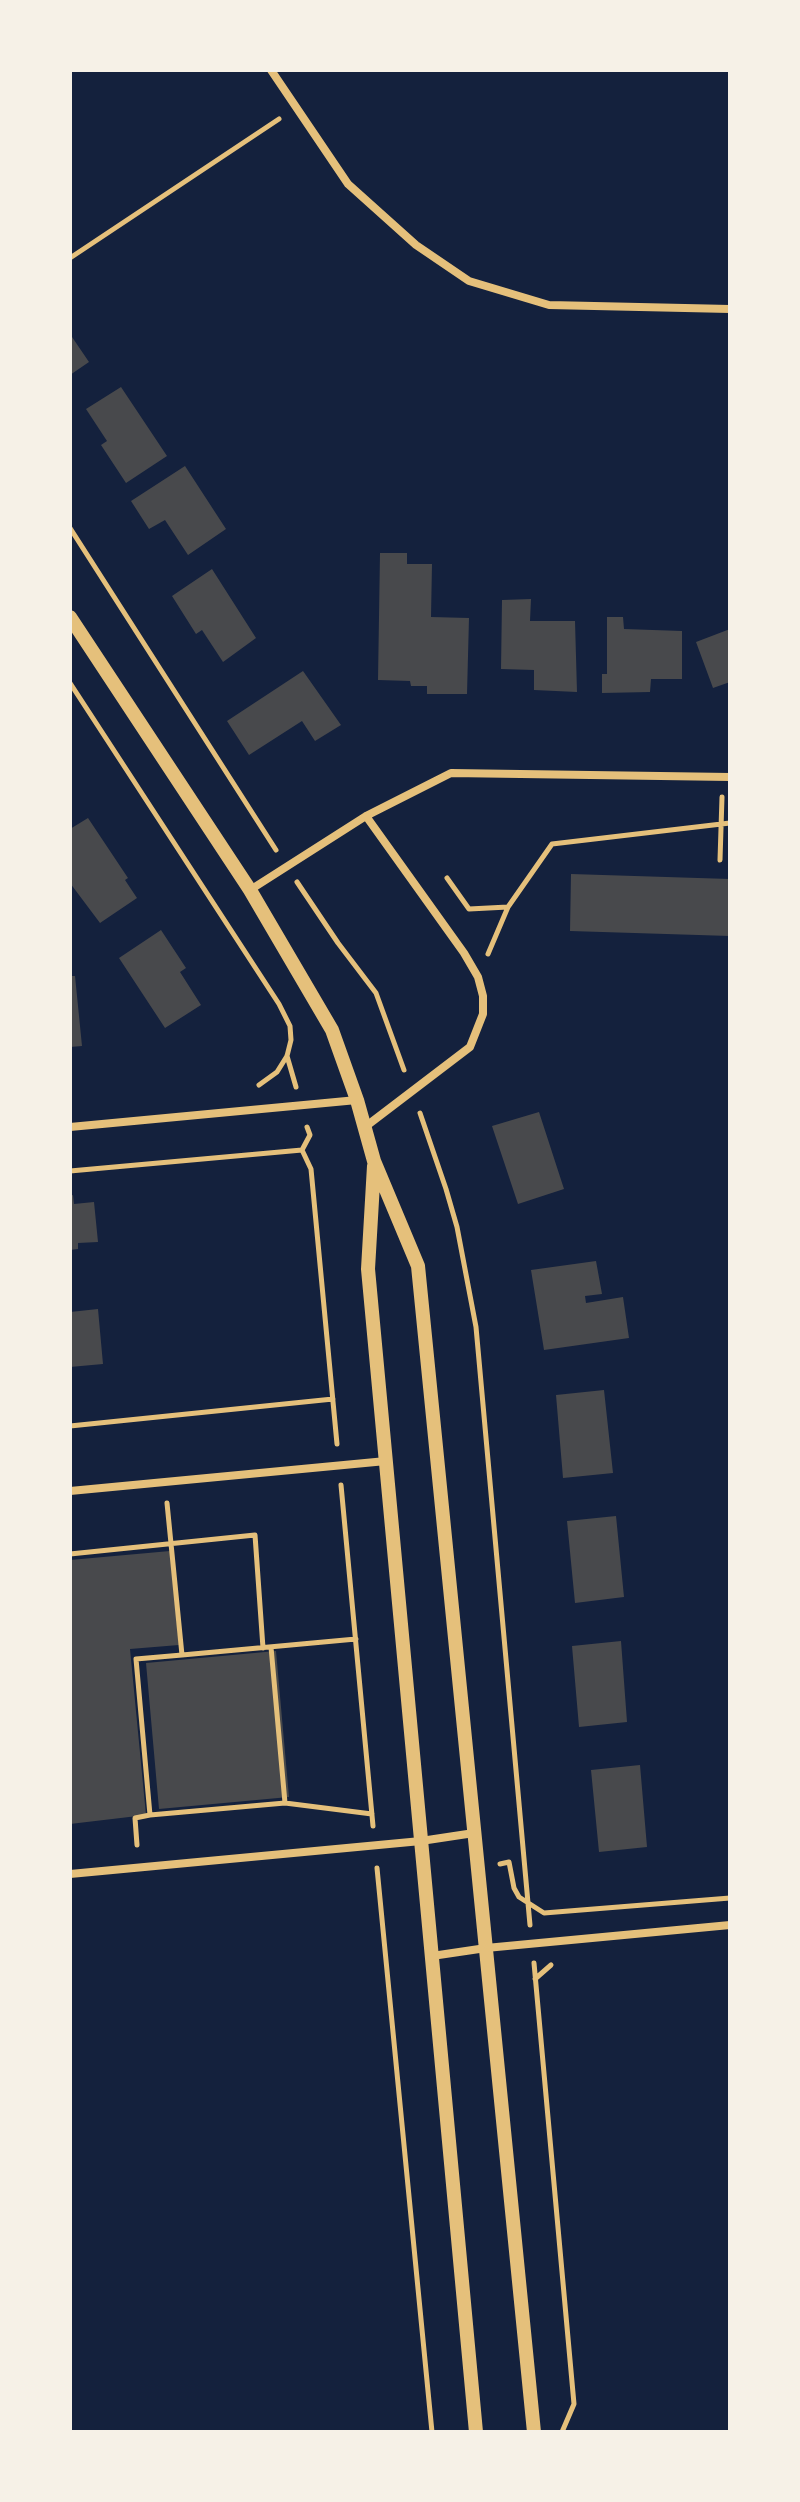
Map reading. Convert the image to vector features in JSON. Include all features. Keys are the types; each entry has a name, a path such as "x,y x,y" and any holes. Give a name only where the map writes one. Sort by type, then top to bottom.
{"street":[{"path":"271,70 348,184 416,245 469,281 549,305 730,309"},
{"path":"70,617 250,890 332,1030 357,1100 374,1161 418,1266 534,2432"},
{"path":"250,890 366,816 451,773 726,776"},
{"path":"365,1127 470,1047 483,1014 483,996 478,977 422,892 366,816"},
{"path":"70,1127 357,1100"},
{"path":"374,1161 368,1269 476,2432"},
{"path":"70,1491 386,1461"},
{"path":"70,1874 375,1846 474,1833"},
{"path":"432,1956 730,1925"}],"path":[{"path":"70,258 296,108"},
{"path":"70,528 287,867 376,993"},
{"path":"70,683 279,1004 290,1026 287,1056 277,1072 261,1084 249,1088"},
{"path":"720,860 726,776"},
{"path":"478,977 508,907 552,844 730,823"},
{"path":"447,878 469,909 508,907"},
{"path":"302,1150 310,1135"},
{"path":"70,1171 302,1150"},
{"path":"302,1150 311,1169 432,2432"},
{"path":"446,1189 457,1227 476,1327 574,2404 562,2432"},
{"path":"70,1426 333,1399"},
{"path":"165,1482 182,1655"},
{"path":"70,1554 255,1535 285,1803"},
{"path":"150,1815 136,1659 356,1639"},
{"path":"140,1867 135,1818 285,1803 372,1814"},
{"path":"478,1869 509,1862 519,1897 544,1913 730,1898"}],"building":[{"path":"70,334 89,362 70,375"},
{"path":"121,387 167,456 126,483 101,445 107,441 86,409"},
{"path":"185,466 226,529 188,555 165,520 149,529 131,501"},
{"path":"380,553 407,553 407,564 432,564 431,617 469,618 467,694 427,694 427,686 411,686 410,681 378,680"},
{"path":"212,569 256,638 223,662 202,630 196,634 172,596"},
{"path":"531,599 530,621 575,621 577,692 534,690 534,670 501,669 502,600"},
{"path":"607,617 623,617 624,629 682,631 682,679 651,679 650,692 602,693 602,674 607,674"},
{"path":"730,629 730,682 713,688 696,642"},
{"path":"303,671 341,725 315,741 302,721 249,755 227,721"},
{"path":"88,818 128,878 125,880 137,898 100,923 70,883 70,829"},
{"path":"571,874 730,879 730,936 570,931"},
{"path":"161,930 186,968 180,972 201,1005 165,1028 119,958"},
{"path":"70,976 75,976 82,1046 70,1047"},
{"path":"539,1112 564,1189 518,1204 492,1126"},
{"path":"73,1195 74,1204 94,1202 98,1242 78,1243 78,1249 70,1250 70,1196"},
{"path":"596,1261 602,1294 585,1296 586,1303 623,1297 629,1338 544,1350 531,1270"},
{"path":"98,1309 103,1364 70,1367 70,1312"},
{"path":"604,1390 613,1473 563,1478 556,1395"},
{"path":"616,1516 624,1597 575,1603 567,1521"},
{"path":"170,1551 179,1645 130,1649 146,1815 70,1824 70,1560"},
{"path":"621,1641 627,1722 579,1727 572,1646"},
{"path":"276,1651 289,1797 159,1809 146,1663"},
{"path":"640,1765 647,1847 599,1852 591,1770"}]}
